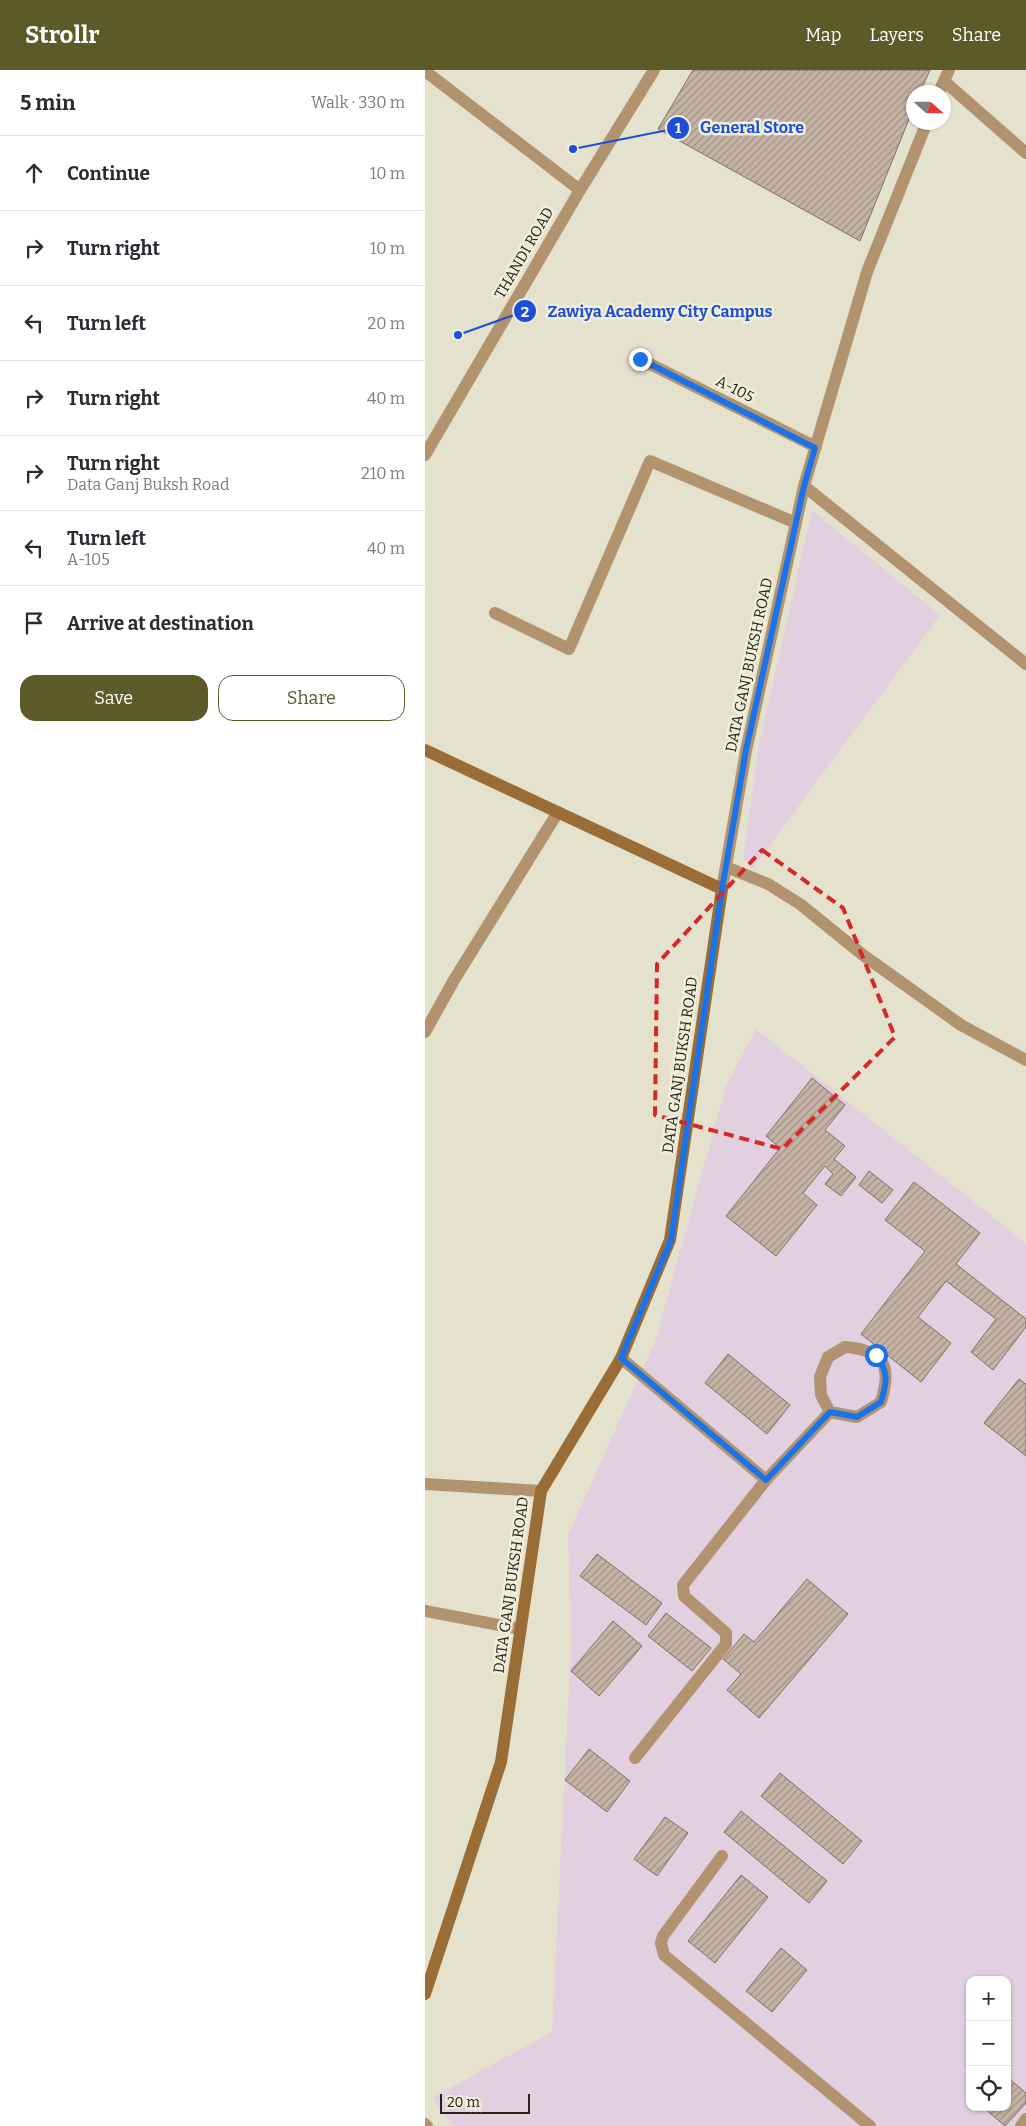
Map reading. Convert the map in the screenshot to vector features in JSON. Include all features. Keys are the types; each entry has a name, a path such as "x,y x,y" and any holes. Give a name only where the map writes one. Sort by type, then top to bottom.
{"street":[{"name":"THANDI ROAD","path":"425,455 580,190 654,70"},
{"path":"425,71 580,190"},
{"path":"944,81 1026,153"},
{"name":"DATA GANJ BUKSH ROAD","path":"425,1994 501,1762 541,1491 621,1358 671,1240 722,889 746,750 804,486 867,272 924,130"},
{"name":"A-105","path":"640,359 815,448"},
{"path":"495,613 569,649 650,461 796,523"},
{"path":"804,486 1026,664"},
{"path":"425,750 722,889"},
{"path":"425,1032 454,980 558,812"},
{"path":"726,867 768,884 800,904 863,956 961,1025 1026,1060"},
{"path":"845,1347 863,1348 876,1355 885,1366 887,1381 881,1402 857,1417 830,1412 821,1395 820,1377 828,1357 845,1347"},
{"path":"621,1358 766,1480"},
{"path":"635,1758 726,1644 726,1633 684,1596 683,1585 766,1480 830,1412"},
{"path":"425,1484 541,1491"},
{"path":"425,1611 520,1629"},
{"path":"722,1856 663,1936 661,1950 664,1955 870,2126"},
{"path":"1021,2126 1026,2119"}],"highlighted area":[{"path":"762,850 843,908 895,1037 782,1149 655,1115 657,964"}],"shaded area":[{"path":"812,510 940,615 752,869 743,857 759,745"},
{"path":"756,1029 1026,1243 1026,2126 453,2126 432,2098 552,2032 571,1644 568,1535 655,1342 726,1086"}],"building":[{"path":"693,70 930,70 923,85 906,85 906,126 860,241 658,129"},
{"path":"812,1078 845,1105 825,1130 845,1146 834,1159 856,1177 841,1196 825,1184 833,1174 825,1166 803,1193 817,1205 776,1256 726,1216 780,1148 766,1136"},
{"path":"869,1171 893,1190 882,1203 859,1185"},
{"path":"914,1182 980,1233 956,1264 1026,1319 1026,1327 993,1370 971,1352 996,1319 946,1281 918,1317 951,1343 921,1382 861,1334 925,1251 885,1220"},
{"path":"728,1354 790,1405 767,1434 705,1383"},
{"path":"1019,1379 1026,1384 1026,1456 984,1423"},
{"path":"597,1554 662,1603 646,1625 580,1576"},
{"path":"807,1579 848,1614 759,1718 727,1690 741,1674 723,1659 744,1634 754,1642"},
{"path":"666,1613 711,1648 692,1671 648,1636"},
{"path":"613,1621 642,1646 599,1696 571,1671"},
{"path":"589,1749 630,1781 607,1812 565,1780"},
{"path":"780,1773 862,1841 843,1864 761,1796"},
{"path":"741,1811 827,1881 809,1903 724,1832"},
{"path":"665,1817 688,1833 657,1876 634,1859"},
{"path":"741,1875 768,1897 715,1963 688,1941"},
{"path":"781,1948 807,1970 772,2012 746,1991"},
{"path":"1011,2080 1026,2093 1026,2103 1005,2126 988,2111 1011,2111"}],"place":[{"name":"General Store","path":"573,149"},
{"name":"Zawiya Academy City Campus","path":"458,335"}],"route":[{"path":"640,359 815,448 804,486 746,750 722,889 671,1240 621,1358 766,1480 830,1412 857,1417 881,1402 887,1381 885,1366 876,1355"}]}
